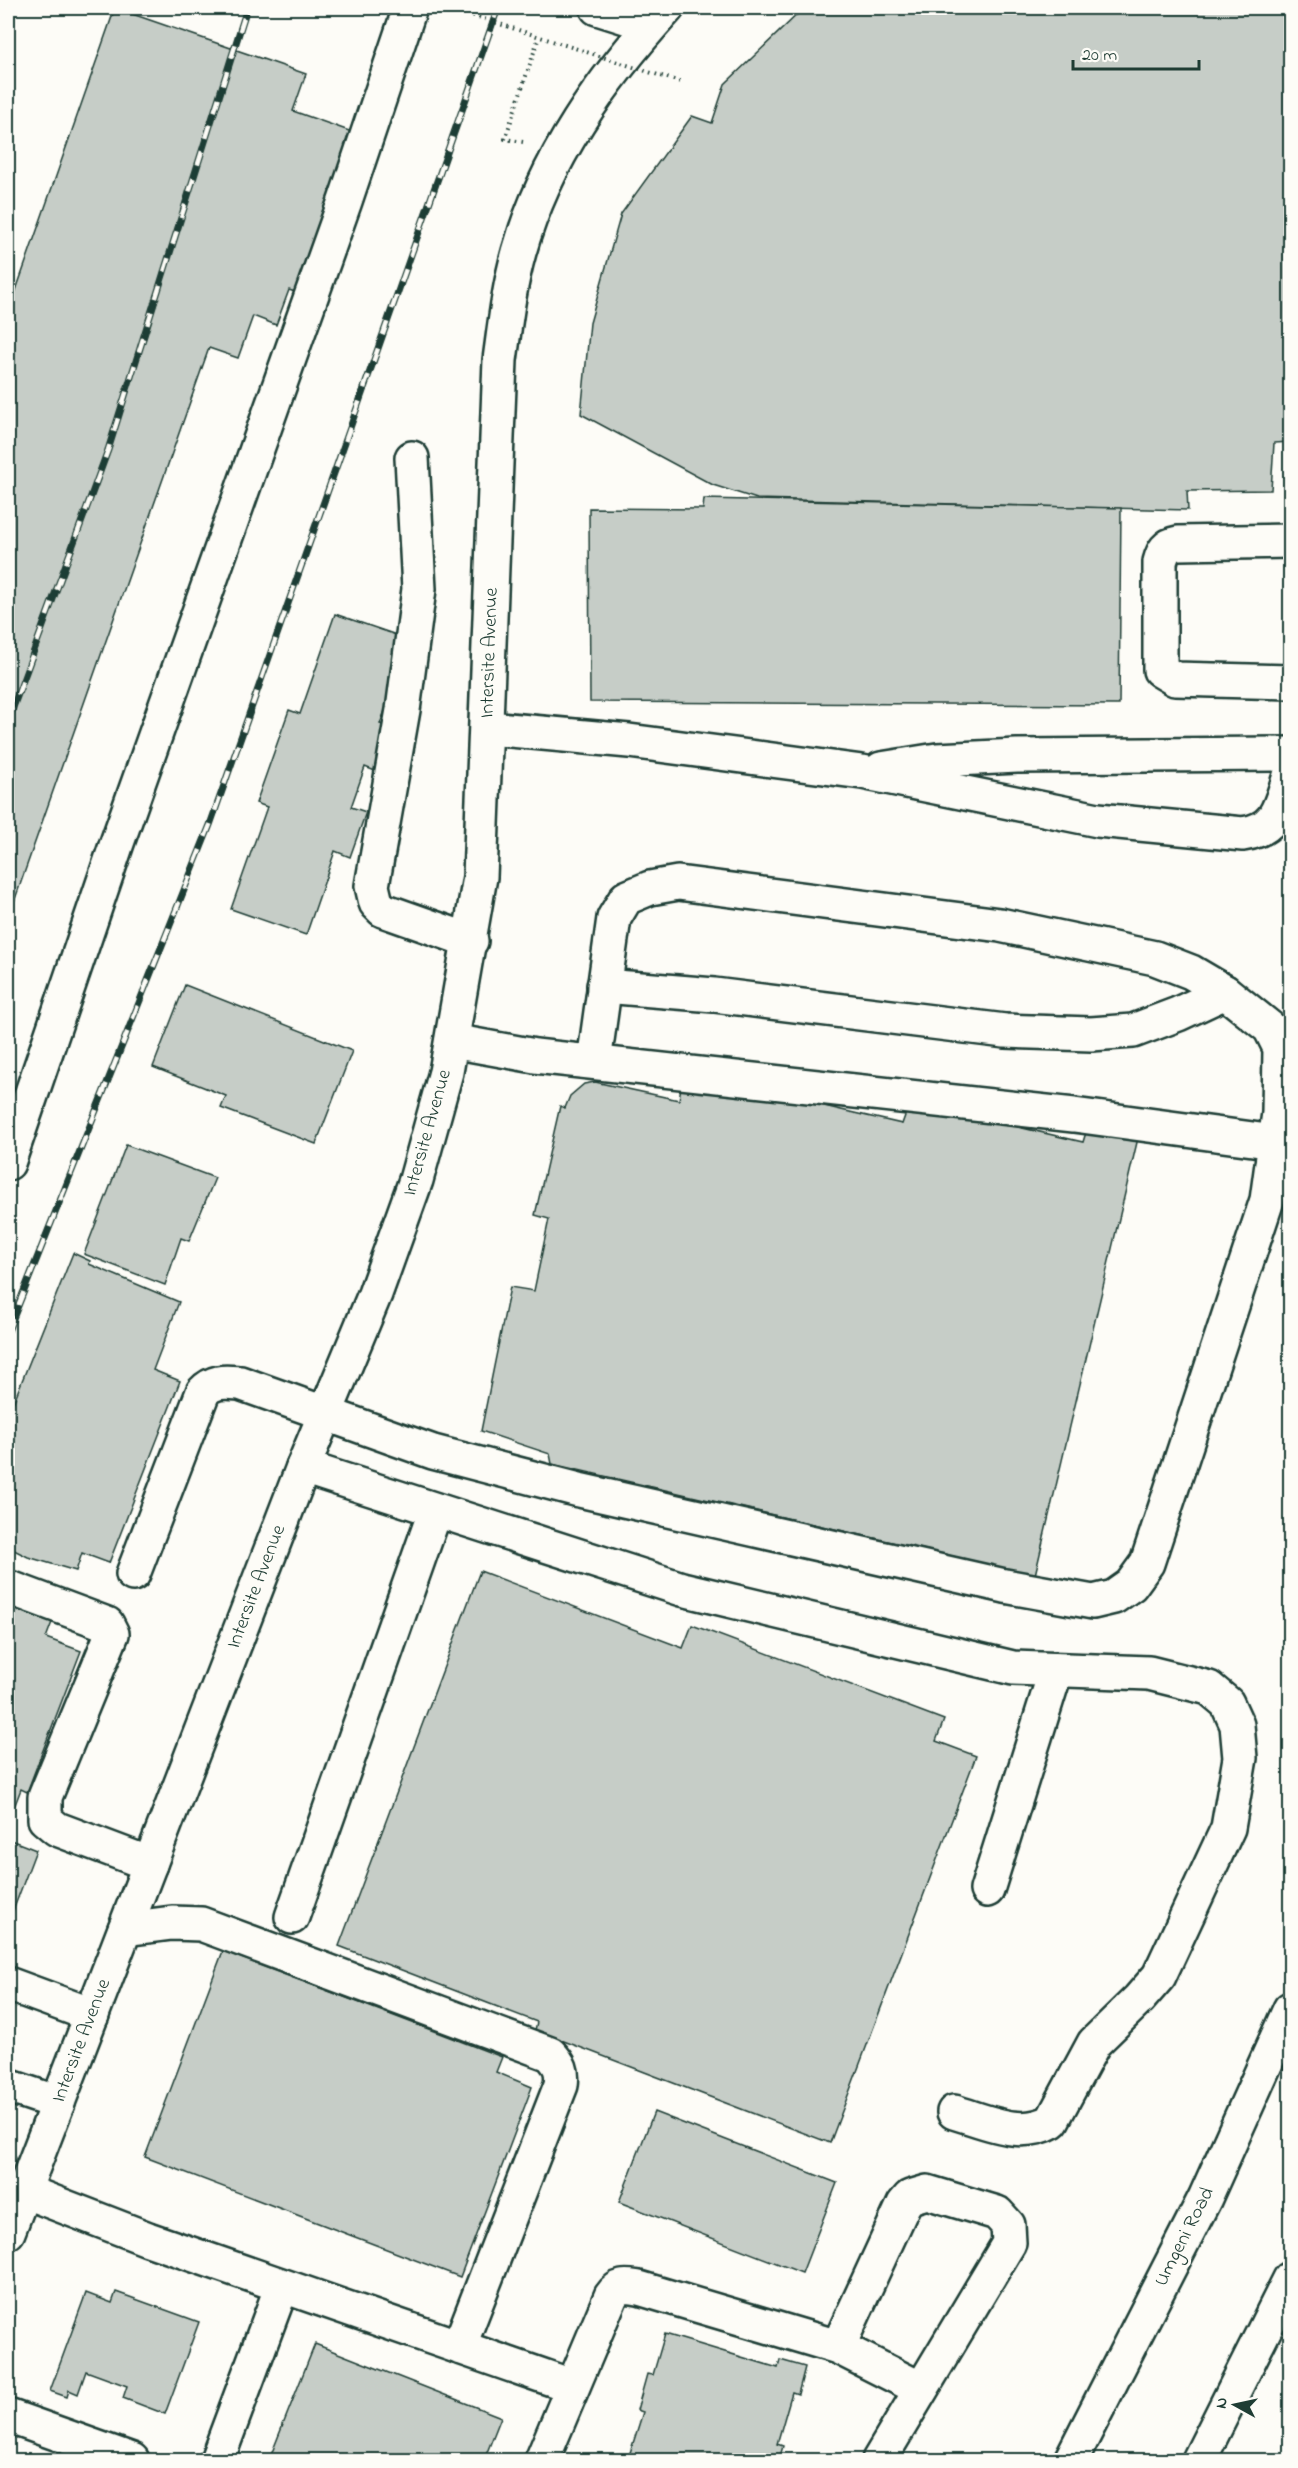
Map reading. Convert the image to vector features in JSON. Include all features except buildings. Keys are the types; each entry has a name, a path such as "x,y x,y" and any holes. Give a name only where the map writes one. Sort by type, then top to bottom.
{"main road":[{"path":"8,1163 121,832 345,201 411,8"},
{"path":"597,8 659,16"},
{"name":"Intersite Avenue","path":"8,2232 303,1467 375,1294 416,1180 452,1041 471,941 480,877 488,728 500,360 519,252 563,147 606,80 659,16"},
{"path":"412,458 420,589 403,710 372,886 376,903 383,910 471,941"},
{"path":"1290,541 1169,544 1160,562 1160,670 1175,679 1290,682"},
{"path":"488,728 629,741 862,772 1098,820 1243,834 1265,828 1276,816 1290,776"},
{"path":"862,772 937,759 1290,754"},
{"path":"133,1574 203,1392 210,1385 221,1382 240,1383 433,1452 579,1490 1005,1586 1093,1602 1114,1597 1131,1585 1147,1563 1267,1200 1279,1113 1280,1048 1270,1028 1225,992 1191,972 1155,958 1000,925 678,883 650,888 626,898 614,918 594,1062"},
{"path":"604,986 714,995 1005,1032 1091,1034 1133,1031 1178,1014 1225,992"},
{"path":"452,1041 535,1056 1074,1115 1275,1142"},
{"path":"303,1467 435,1512 682,1589 1013,1668 1149,1673 1209,1688 1227,1703 1237,1725 1240,1758 1228,1828 1159,1976 1094,2043 1052,2121 1026,2131 954,2112"},
{"path":"292,1917 435,1512"},
{"path":"13,1589 107,1624 112,1634 45,1797 45,1819 57,1829 150,1864"},
{"path":"987,1890 1056,1670"},
{"path":"125,1929 172,1923 201,1924 550,2054 559,2063 562,2074 561,2085 459,2347"},
{"path":"8,1984 92,2015"},
{"name":"Umgeni Road","path":"1071,2460 1205,2198 1290,2009"},
{"path":"8,2086 58,2103"},
{"path":"24,2191 148,2239 572,2386"},
{"path":"838,2347 904,2204 910,2197 927,2192 997,2213 1008,2224 1010,2242 879,2460"},
{"path":"1199,2460 1290,2279"},
{"path":"217,2460 282,2286"},
{"path":"542,2460 611,2296 616,2288 623,2286 639,2288 838,2347 921,2389"},
{"path":"8,2416 69,2450 132,2460"}],"path":[{"path":"450,8 683,83"},
{"path":"505,139 539,38"}],"railway":[{"path":"8,721 108,450 247,8"},
{"path":"8,1331 210,825 498,8"}]}
